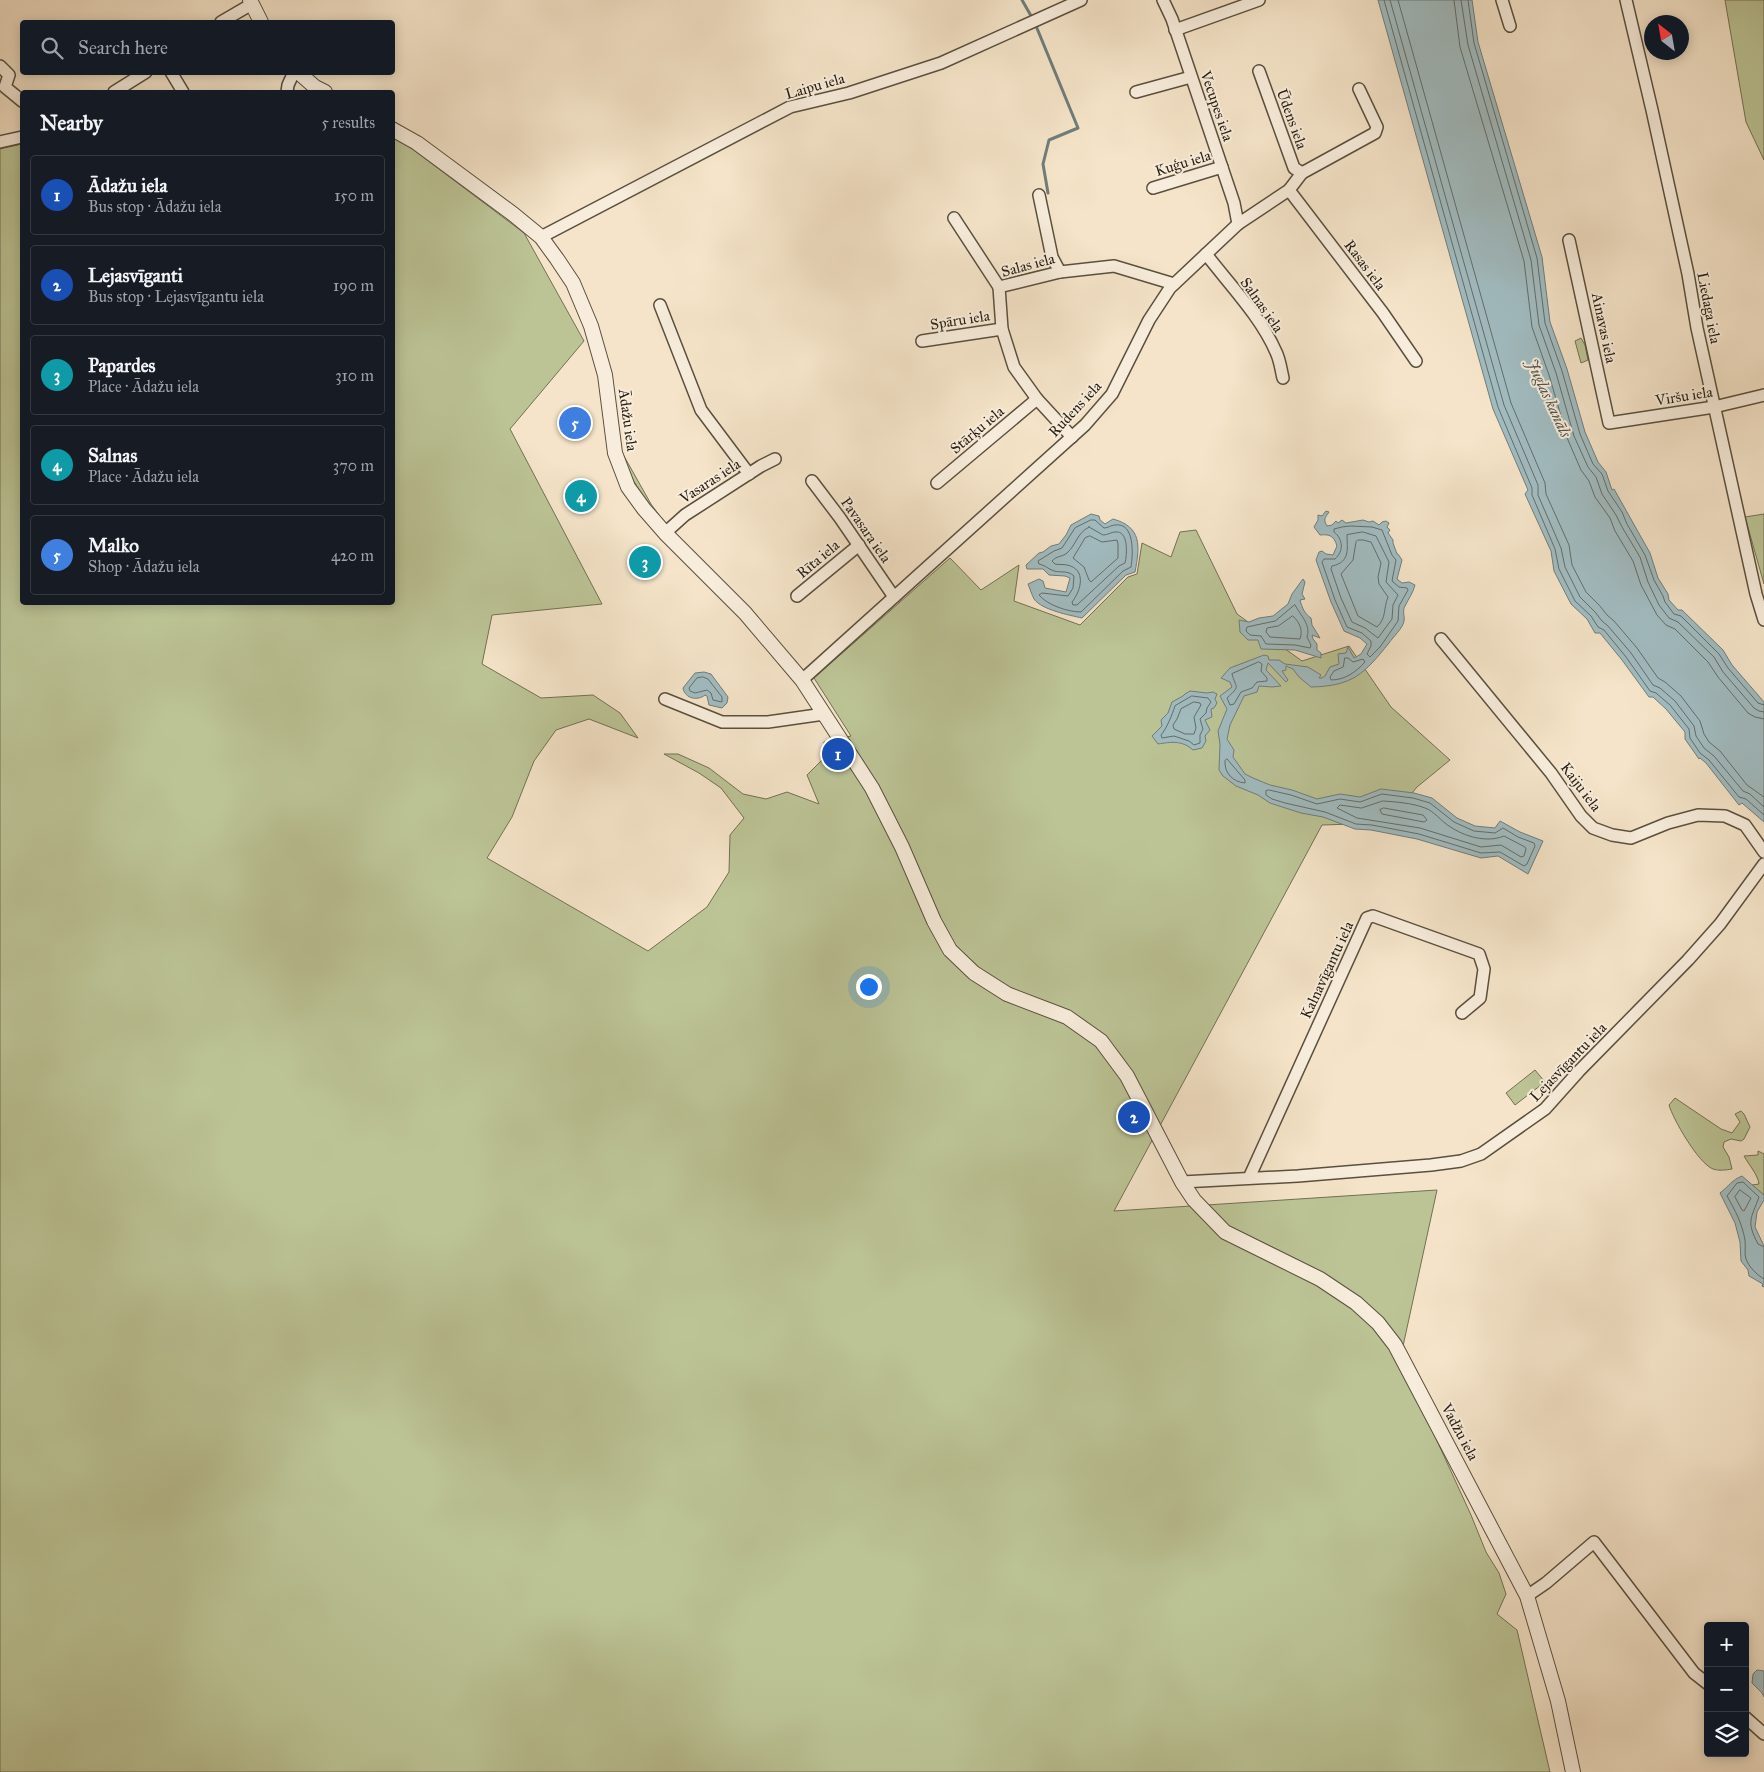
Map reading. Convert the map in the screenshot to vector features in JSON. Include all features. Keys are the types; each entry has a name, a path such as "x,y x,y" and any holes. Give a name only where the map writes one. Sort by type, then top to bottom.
{"street":[{"name":"Laipu iela","path":"541,237 790,107 849,93 941,63 1081,0"},
{"name":"Vecupes iela","path":"1163,0 1192,77 1234,203 1238,224"},
{"path":"1175,30 1259,0"},
{"path":"1502,0 1510,26"},
{"name":"Liedaga iela","path":"1626,0 1683,255 1714,406 1756,594 1764,620"},
{"path":"224,20 251,2 259,20"},
{"path":"0,66 9,76 5,87 20,99"},
{"name":"Ūdens iela","path":"1259,71 1294,168 1302,173"},
{"path":"117,90 141,75"},
{"path":"173,75 182,90"},
{"path":"287,90 293,75"},
{"path":"301,75 315,87 322,90"},
{"path":"1136,92 1192,77"},
{"name":"Rudens iela","path":"802,680 1085,425 1112,394 1149,320 1174,284 1238,224 1289,190 1302,173 1375,133 1376,127 1359,89"},
{"name":"Ādažu iela","path":"395,131 417,143 514,214 541,237 572,283 591,326 605,375 615,453 628,487 665,533 745,613 802,680 872,788 902,847 934,921 950,950 974,972 1007,994 1067,1017 1101,1041 1127,1076 1182,1182"},
{"path":"0,142 20,137"},
{"name":"Kuģu iela","path":"1153,188 1222,167"},
{"name":"Rasas iela","path":"1289,190 1383,313 1416,361"},
{"path":"1039,195 1052,257 1060,272"},
{"path":"954,218 999,287"},
{"name":"Ainavas iela","path":"1569,240 1609,423"},
{"name":"Salnas iela","path":"1206,254 1269,338 1277,354 1283,378"},
{"name":"Salas iela","path":"1072,437 1037,399 1014,368 1002,329 999,287 1060,272 1114,266 1174,284"},
{"path":"660,304 701,410 749,474"},
{"name":"Spāru iela","path":"922,340 1002,329"},
{"name":"Viršu iela","path":"1609,423 1714,406 1764,395"},
{"name":"Stārķu iela","path":"937,483 1037,399"},
{"name":"Vasaras iela","path":"665,533 685,514 775,459"},
{"name":"Pavasara iela","path":"812,481 859,544 894,597"},
{"name":"Rīta iela","path":"797,596 859,544"},
{"name":"Kaiju iela","path":"1442,639 1551,773 1581,816 1594,828 1612,835 1631,838 1668,823 1698,815 1725,816 1745,825 1764,852"},
{"path":"665,700 722,722 768,722 824,714"},
{"name":"Lejasvīgantu iela","path":"1182,1182 1431,1165 1461,1161 1481,1154 1546,1110 1580,1071 1688,960 1720,924 1764,864"},
{"name":"Kalnavīgantu iela","path":"1249,1178 1367,918 1372,916 1479,954 1484,969 1480,998 1462,1013"},
{"name":"Vadžu iela","path":"1182,1182 1194,1200 1225,1232 1320,1279 1356,1303 1378,1323 1395,1345 1527,1596 1558,1701 1572,1772"},
{"path":"1527,1596 1546,1583 1594,1542 1694,1673 1704,1681"},
{"path":"1749,1721 1764,1734"}],"green space":[{"path":"1725,0 1764,0 1764,160 1746,122"},
{"path":"395,138 524,233 584,341 510,429 602,604 492,615 482,664 541,698 593,695 620,713 638,738 589,719 556,730 534,761 512,817 487,858 648,951 707,907 729,872 730,835 744,818 721,788 699,773 664,754 678,754 709,768 743,794 766,799 787,792 819,804 807,775 822,760 824,742 851,736 814,678 950,558 981,590 1019,565 1014,601 1080,625 1128,577 1137,574 1142,543 1171,557 1180,532 1196,530 1237,614 1302,661 1349,646 1391,707 1450,760 1417,787 1387,823 1322,825 1114,1211 1437,1190 1400,1360 1486,1552 1499,1573 1506,1594 1497,1614 1517,1630 1550,1772 0,1772 0,149 20,144 20,605 395,605"},
{"path":"1581,338 1585,345 1588,360 1581,363 1575,341"},
{"path":"620,449 651,504 662,519 661,520 632,478"},
{"path":"1764,514 1764,584 1745,517"},
{"path":"1535,1070 1545,1082 1515,1105 1506,1093"},
{"path":"1675,1098 1721,1129 1732,1133 1740,1122 1735,1114 1741,1111 1744,1114 1750,1127 1744,1139 1741,1141 1731,1139 1724,1142 1723,1147 1729,1157 1732,1169 1713,1169 1700,1158 1671,1112 1669,1105"},
{"path":"1758,1151 1764,1154 1764,1195 1752,1185 1759,1184 1744,1156 1758,1155"}],"water":[{"name":"Juglas kanāls","path":"1378,0 1472,0 1478,42 1542,257 1550,322 1567,369 1585,432 1598,462 1606,472 1612,490 1614,489 1650,553 1658,578 1668,594 1669,600 1723,650 1732,665 1764,702 1764,822 1742,803 1739,805 1706,763 1699,759 1685,739 1685,732 1666,709 1653,697 1649,697 1600,633 1595,633 1587,619 1571,604 1554,571 1551,551 1525,494 1528,490 1493,409"},
{"path":"1326,511 1329,512 1325,519 1327,526 1342,520 1346,523 1363,520 1373,521 1379,525 1386,521 1389,523 1387,527 1390,530 1388,533 1393,540 1397,554 1402,560 1397,579 1402,583 1409,582 1415,585 1404,608 1403,624 1372,663 1348,681 1311,687 1293,669 1286,666 1286,670 1282,671 1288,680 1286,682 1268,663 1266,670 1281,686 1259,686 1257,692 1244,696 1230,725 1227,739 1234,750 1233,757 1245,774 1253,778 1317,799 1340,794 1360,797 1381,789 1414,793 1432,798 1457,818 1475,826 1495,828 1500,821 1520,832 1543,841 1528,874 1498,856 1481,858 1417,839 1371,830 1355,829 1323,817 1301,813 1270,803 1258,795 1236,786 1223,776 1219,770 1220,744 1218,731 1227,709 1220,696 1232,687 1230,682 1221,678 1230,668 1264,655 1268,656 1269,660 1279,660 1285,664 1308,667 1321,675 1319,678 1322,678 1330,667 1339,664 1338,654 1346,653 1348,647 1354,658 1361,654 1367,644 1360,638 1344,631 1316,560 1319,552 1322,551 1333,555 1337,546 1333,538 1329,535 1320,535 1314,527 1318,520 1318,515 1322,516"},
{"path":"1091,514 1099,516 1100,520 1105,524 1113,519 1129,527 1137,539 1138,554 1135,572 1126,575 1082,618 1056,612 1038,603 1034,599 1028,584 1039,579 1043,581 1045,588 1066,592 1070,578 1049,575 1043,569 1027,569 1026,565 1039,553 1059,544 1071,525"},
{"path":"1303,579 1305,582 1302,594 1305,599 1300,600 1320,638 1312,635 1317,644 1317,650 1321,653 1321,658 1295,650 1261,649 1258,640 1248,640 1240,632 1239,620 1249,622 1273,616 1288,604 1292,594"},
{"path":"704,672 711,674 728,697 727,703 722,708 709,705 705,695 699,698 692,698 684,692 683,688 695,673"},
{"path":"1190,691 1213,692 1217,694 1215,699 1217,703 1211,709 1212,717 1205,720 1210,730 1205,736 1206,741 1202,748 1193,750 1176,742 1158,744 1152,736 1162,726 1161,720 1168,713 1172,702"},
{"path":"1742,1176 1764,1195 1764,1200 1757,1212 1755,1227 1764,1246 1764,1287 1762,1286 1763,1284 1749,1276 1748,1270 1741,1261 1740,1242 1735,1223 1720,1193 1733,1181"},
{"path":"1757,1670 1764,1671 1764,1697 1752,1683 1753,1674"}],"waterway":[{"path":"1022,0 1034,21 1078,128 1049,140 1043,164 1048,193"}],"place":[{"name":"Malko","path":"575,423"},
{"name":"Salnas","path":"581,496"},
{"name":"Papardes","path":"645,562"},
{"name":"Ādažu iela","path":"838,754"},
{"name":"Lejasvīganti","path":"1134,1117"}]}
